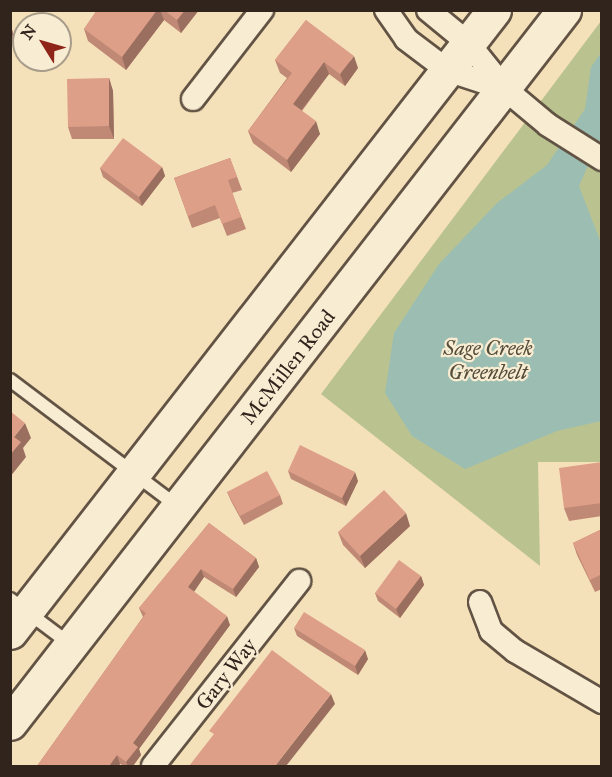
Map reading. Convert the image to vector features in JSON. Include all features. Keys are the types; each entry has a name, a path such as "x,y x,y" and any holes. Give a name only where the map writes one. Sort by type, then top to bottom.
{"main road":[{"path":"16,614 133,472 494,10"},
{"name":"McMillen Road","path":"10,723 505,89 564,10"}],"street":[{"path":"193,99 262,10"},
{"path":"386,10 406,39 447,70 505,89"},
{"path":"428,10 468,43 505,89 548,125 602,159"},
{"name":"Gary Way","path":"153,766 299,580"},
{"path":"480,602 491,631 515,651 602,702"}],"lane":[{"path":"10,380 178,507"},
{"path":"16,614 71,645"}],"green space":[{"name":"Sage Creek Greenbelt","path":"601,21 601,462 538,462 540,566 321,394"}],"water":[{"name":"Sage Creek Greenbelt","path":"601,53 601,137 579,186 601,243 601,421 557,431 465,469 412,436 385,393 394,333 439,264 497,203 547,165 585,109 591,67"}],"building":[{"path":"97,10 157,10 122,57 84,29"},
{"path":"164,10 185,10 177,20"},
{"path":"306,20 354,56 340,74 324,62 293,104 316,121 287,160 248,131 292,73 275,60"},
{"path":"109,78 109,126 68,127 67,79"},
{"path":"123,138 162,167 139,197 100,168"},
{"path":"230,158 237,177 228,180 241,217 222,224 215,205 188,216 174,178"},
{"path":"10,411 25,423 14,437 21,442 10,455"},
{"path":"300,445 355,472 342,498 288,471"},
{"path":"602,462 602,503 564,508 559,468"},
{"path":"267,471 280,495 240,516 227,492"},
{"path":"384,490 406,513 360,556 338,532"},
{"path":"209,523 256,558 233,589 201,569 188,587 227,616 133,743 138,747 126,762 117,755 109,766 37,766 146,613 139,608"},
{"path":"602,529 602,574 590,580 573,543"},
{"path":"399,560 421,576 396,609 375,593"},
{"path":"304,612 365,650 355,666 294,628"},
{"path":"272,650 331,694 275,766 189,766 214,734 209,731"}]}
